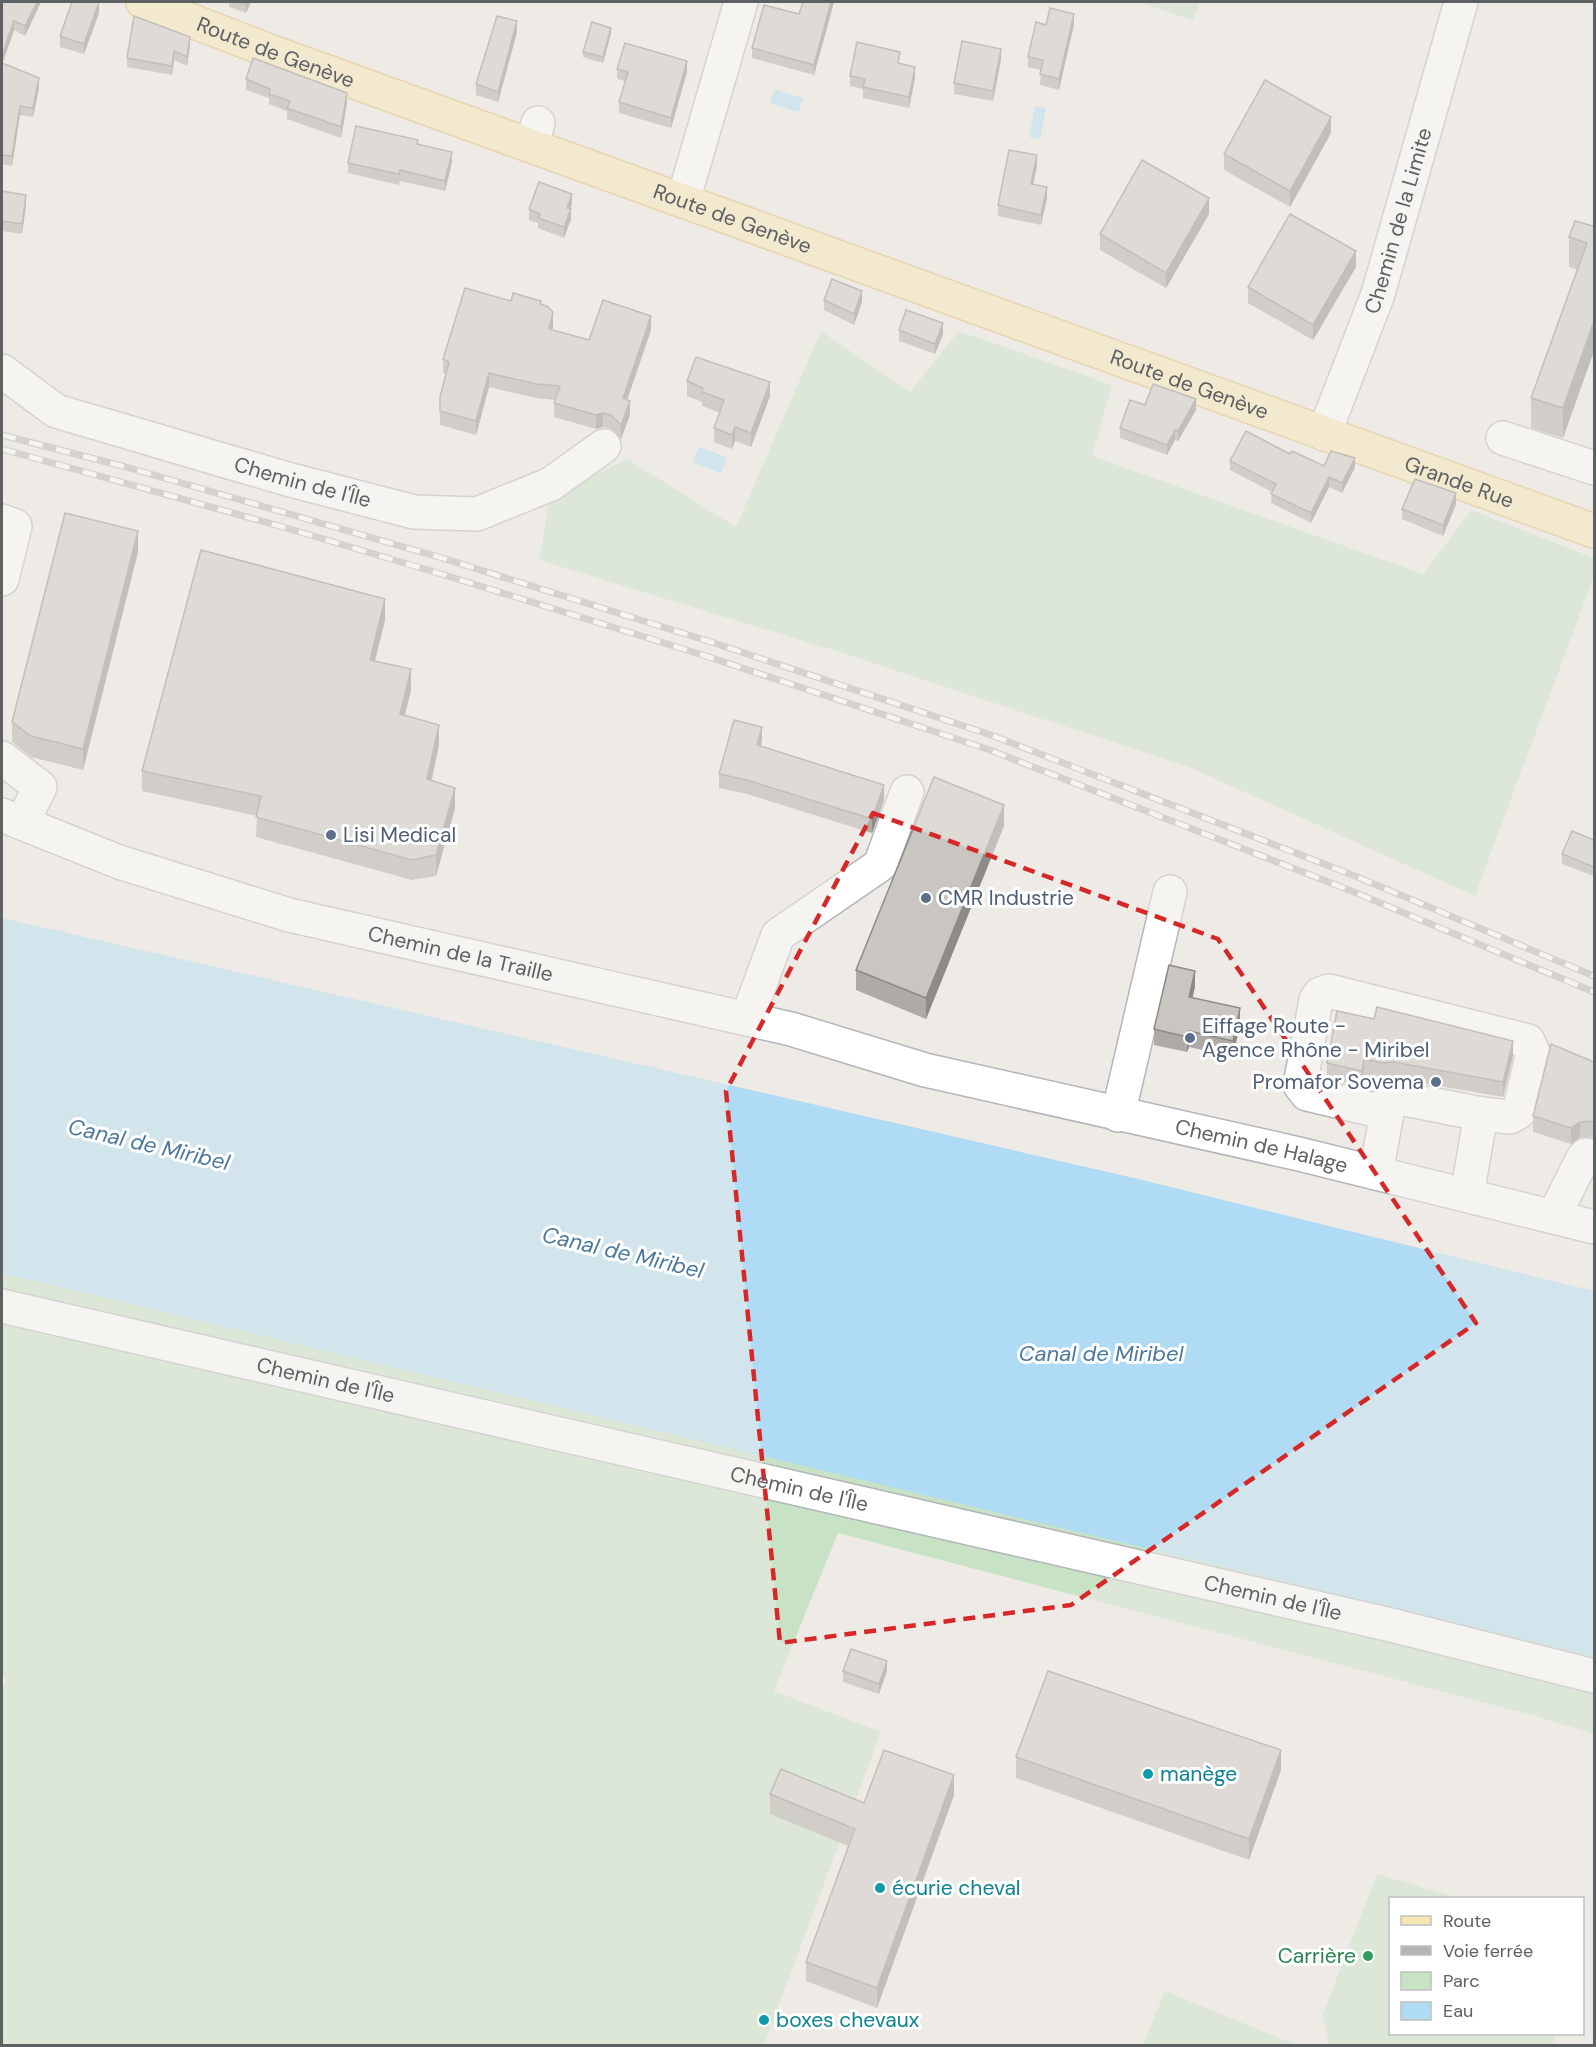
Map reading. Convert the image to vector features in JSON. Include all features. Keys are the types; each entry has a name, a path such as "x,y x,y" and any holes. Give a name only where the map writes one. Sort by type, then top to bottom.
{"main road":[{"name":"Route de Genève","path":"143,2 272,52 535,134 683,201 1324,434"},
{"name":"Grande Rue","path":"1324,434 1594,531"}],"street":[{"path":"683,201 741,2"},
{"name":"Chemin de la Limite","path":"1324,434 1378,294 1461,2"},
{"name":"Chemin de l'Île","path":"2,370 56,411 287,479 414,512 477,514 551,484 604,446"},
{"path":"1503,438 1592,461"},
{"path":"2,520 15,526 2,579"},
{"path":"2,758 40,787 12,819"},
{"path":"747,1019 778,935 880,865 908,792"},
{"name":"Chemin de la Traille","path":"12,819 118,862 289,915 790,1029 925,1070"},
{"path":"1118,1115 1170,892"},
{"path":"1376,1173 1387,1113 1390,1096 1481,1114 1510,1117 1519,1112 1533,1052 1528,1041 1329,991 1320,994 1316,1000 1300,1085 1307,1094 1387,1113"},
{"name":"Chemin de Halage","path":"925,1070 1376,1173 1594,1227"},
{"path":"1467,1195 1481,1114"},
{"path":"1554,1216 1582,1158 1586,1155 1594,1157"},
{"name":"Chemin de l'Île","path":"2,1306 1391,1625 1594,1676"}],"highlighted area":[{"path":"873,813 1218,939 1476,1323 1071,1605 780,1643 726,1091"}],"green space":[{"path":"1140,2 1200,2 1193,21"},
{"path":"821,331 910,392 959,331 1112,385 1092,456 1423,574 1471,510 1594,558 1594,576 1475,896 1191,768 849,655 539,560 550,497 627,459 736,527"},
{"path":"2,1246 1594,1651 1594,1734 1532,1715 838,1533 774,1691 881,1732 764,2045 2,2046 2,1690 7,1680 2,1676"},
{"name":"Carrière","path":"1377,1874 1455,1897 1389,1897 1389,2035 1556,2035 1552,2045 1329,2045 1323,2014"},
{"path":"1165,1991 1296,2045 1143,2045"}],"water":[{"path":"775,90 803,98 799,112 770,103"},
{"path":"1035,106 1046,108 1040,139 1029,137"},
{"path":"699,447 727,457 721,473 693,463"},
{"name":"Canal de Miribel","path":"2,918 1134,1178 1594,1291 1594,1656 2,1273"}],"building":[{"path":"2,2 37,2 25,26 14,21 2,55"},
{"path":"72,2 99,2 84,44 60,36"},
{"path":"803,2 831,2 814,65 752,48 764,5 799,14"},
{"path":"1050,8 1074,14 1059,79 1040,74 1043,60 1028,57 1036,22 1046,25"},
{"path":"134,16 190,37 187,57 174,51 172,66 127,58"},
{"path":"497,16 517,21 498,92 476,84"},
{"path":"592,22 611,28 603,57 583,52"},
{"path":"962,41 1001,49 993,91 954,83"},
{"path":"857,42 900,52 898,63 915,67 909,97 863,87 865,79 850,76"},
{"path":"625,43 687,61 671,118 619,102 628,72 617,69"},
{"path":"253,58 347,93 341,127 287,108 290,101 269,94 270,89 246,79"},
{"path":"2,63 39,78 33,108 20,106 12,156 2,155"},
{"path":"1265,80 1331,117 1290,191 1224,154"},
{"path":"356,126 418,140 417,144 452,152 445,181 400,170 399,174 348,163"},
{"path":"1009,150 1037,155 1031,184 1047,187 1041,215 998,205"},
{"path":"1142,160 1209,198 1166,273 1100,234"},
{"path":"539,182 572,194 567,208 571,209 564,227 538,218 540,214 529,209"},
{"path":"2,191 26,195 22,224 2,221"},
{"path":"1290,214 1356,251 1313,325 1248,287"},
{"path":"1575,221 1593,226 1594,223 1594,321 1563,408 1531,398 1587,243 1569,237"},
{"path":"832,279 862,291 854,314 824,300"},
{"path":"465,288 511,301 513,293 541,301 540,304 547,306 553,312 549,329 589,340 603,300 651,316 623,398 630,401 621,425 611,415 603,413 596,415 554,403 560,386 536,384 489,373 476,421 440,411 440,397 449,362 443,359"},
{"path":"906,310 943,323 935,344 899,330"},
{"path":"696,357 770,382 751,433 735,427 732,435 714,428 724,400 702,392 703,388 687,381"},
{"path":"1153,384 1196,399 1178,431 1175,430 1167,445 1120,428 1130,400 1145,405"},
{"path":"1246,431 1290,454 1292,451 1324,466 1331,451 1355,458 1342,483 1329,477 1311,513 1271,494 1276,484 1230,461"},
{"path":"1415,479 1456,493 1443,525 1402,509"},
{"path":"65,513 138,531 83,749 31,736 12,722"},
{"path":"201,550 385,599 370,660 411,669 400,714 439,725 427,779 455,788 436,855 412,860 256,817 261,796 142,771"},
{"path":"734,720 762,727 757,745 884,785 872,819 747,780 719,774"},
{"path":"934,777 1004,805 926,998 856,970"},
{"path":"1572,831 1594,840 1594,867 1562,854"},
{"path":"1169,965 1195,971 1189,997 1240,1008 1233,1041 1189,1031 1187,1037 1154,1029"},
{"path":"1377,1007 1513,1041 1503,1082 1394,1062 1383,1063 1364,1059 1362,1071 1327,1063 1337,1011 1374,1019"},
{"path":"1551,1044 1594,1062 1594,1123 1580,1122 1571,1128 1533,1116"},
{"path":"851,1649 887,1661 879,1684 843,1671"},
{"name":"manège","path":"1048,1671 1281,1750 1249,1839 1016,1757"},
{"name":"écurie cheval","path":"884,1750 954,1775 877,1988 806,1962 855,1829 770,1794 781,1769 864,1803"}],"railway":[{"path":"2,435 126,467 442,558 711,642 991,735 1355,876 1594,976"},
{"path":"2,449 283,527 438,573 706,656 987,749 1349,890 1594,992"}],"place":[{"name":"Lisi Medical","path":"331,835"},
{"name":"CMR Industrie","path":"926,898"},
{"name":"Eiffage Route - Agence Rhône - Miribel","path":"1190,1038"},
{"name":"Promafor Sovema","path":"1436,1082"},
{"name":"manège","path":"1148,1774"},
{"name":"écurie cheval","path":"880,1888"},
{"name":"Carrière","path":"1368,1956"},
{"name":"boxes chevaux","path":"764,2020"}]}
